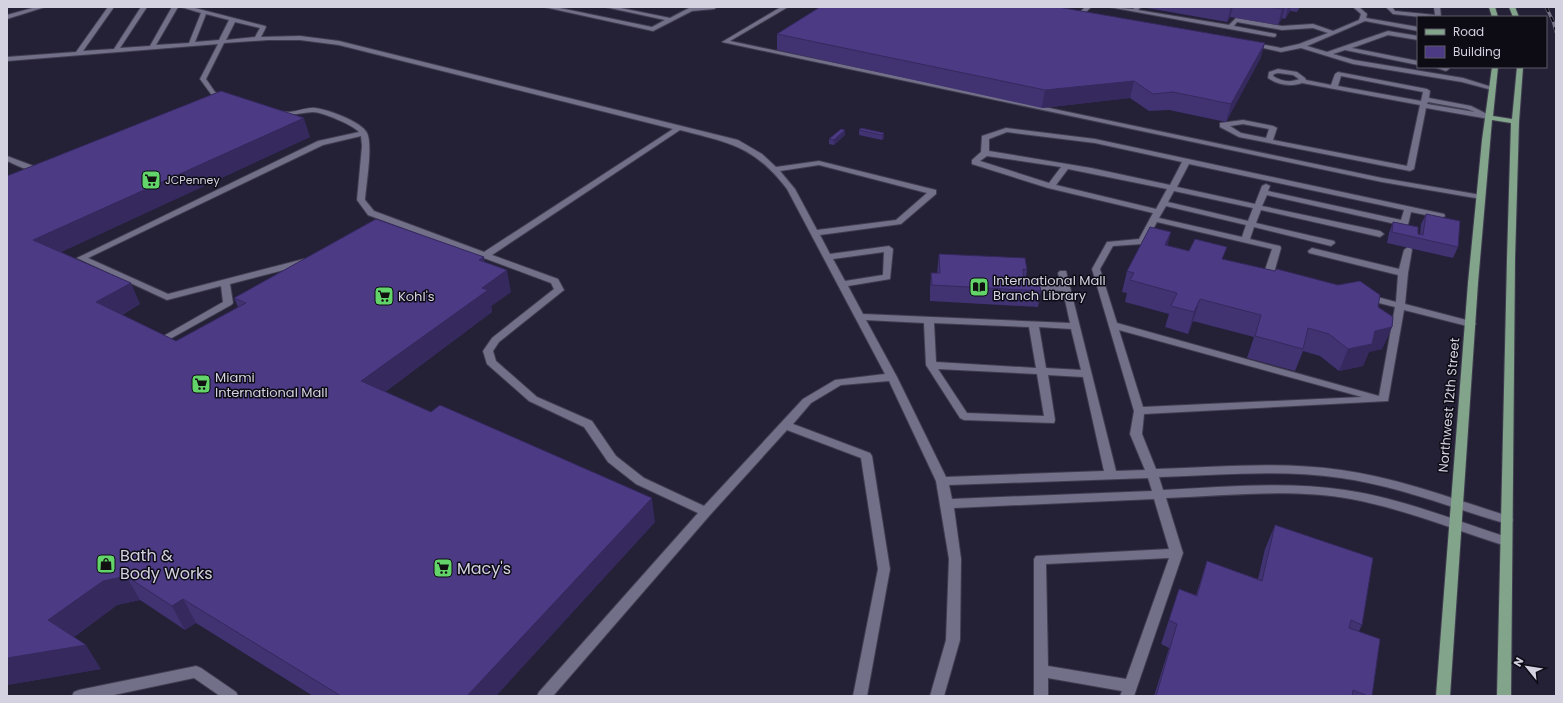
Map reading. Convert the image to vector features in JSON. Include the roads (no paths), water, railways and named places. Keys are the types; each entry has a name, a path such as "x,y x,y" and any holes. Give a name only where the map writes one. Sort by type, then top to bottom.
{"main road":[{"name":"Northwest 12th Street","path":"1444,696 1456,505 1472,324 1473,283 1495,68"},
{"path":"1504,696 1511,267 1515,122 1520,68"},
{"path":"1489,117 1515,122"}],"street":[{"path":"7,17 42,7"},
{"path":"78,53 111,7"},
{"path":"116,50 144,7"},
{"path":"152,47 175,7"},
{"path":"184,7 263,27 257,39"},
{"path":"547,7 653,29 690,9"},
{"path":"608,7 671,20"},
{"path":"678,7 690,9 714,7"},
{"path":"785,7 725,42 1382,180 1481,197"},
{"path":"1088,7 1081,14 1096,17"},
{"path":"1112,7 1136,9 1230,28 1274,35"},
{"path":"1356,7 1363,17 1417,29"},
{"path":"1389,7 1393,12 1428,16"},
{"path":"191,44 204,12"},
{"path":"1363,17 1417,22"},
{"path":"1242,43 1281,50 1301,46 1362,21 1363,17"},
{"path":"233,19 220,42 203,79 213,93 223,100 236,102"},
{"path":"1230,28 1236,20 1282,28 1313,26 1334,33"},
{"path":"1327,54 1388,33 1417,38"},
{"path":"7,59 257,39 300,38 339,43 735,142 749,148 776,169 790,189 892,377 942,481 955,559 953,640 937,696"},
{"path":"1301,46 1353,62 1463,80 1492,88"},
{"path":"1344,48 1417,63"},
{"path":"1269,142 1273,128 1243,122 1223,125 1239,135 1269,142 1410,170 1427,91 1338,74 1334,87"},
{"path":"1302,81 1424,103 1469,115 1489,117"},
{"path":"270,111 289,114 315,110 337,116 359,127 364,133 366,146 361,200 378,220 555,281 559,290 495,340 488,350 491,362 533,399 588,424 612,459 640,481 706,512"},
{"path":"484,256 680,128"},
{"path":"1269,273 1277,248 1156,216 1051,186 975,162 985,153 986,138 1006,130 1095,141 1441,216"},
{"path":"315,256 301,264 167,297 81,258 321,143 364,133"},
{"path":"985,153 1091,170 1380,234"},
{"path":"7,158 35,168 54,168"},
{"path":"1142,241 1188,161"},
{"path":"776,169 819,163 933,192 898,222 815,233"},
{"path":"1051,186 1066,166"},
{"path":"1245,240 1268,179"},
{"path":"1264,192 1404,223"},
{"path":"1163,203 1331,243"},
{"path":"1402,233 1408,209"},
{"path":"1041,671 1129,691 1177,553 1152,473 1136,434 1139,411 1096,269 1110,244 1142,241 1164,246"},
{"path":"827,257 889,249 887,277 842,284"},
{"path":"1384,399 1400,306 1403,273 1408,250"},
{"path":"1312,251 1403,273"},
{"path":"1063,273 1111,475"},
{"path":"158,342 228,303 225,282"},
{"path":"1036,287 1066,288"},
{"path":"1354,295 1472,324"},
{"path":"860,317 1075,326"},
{"path":"929,320 931,365 964,416 1050,420 1034,324"},
{"path":"1113,324 1384,399"},
{"path":"931,365 1087,374"},
{"path":"544,696 706,512 807,401 839,382 892,377"},
{"path":"1139,411 1384,399"},
{"path":"786,425 866,456 884,569 860,696"},
{"path":"942,481 1276,469 1314,470 1372,481 1507,520"},
{"path":"947,504 1282,489 1316,490 1352,495 1506,541"},
{"path":"1041,696 1040,559 1177,553"},
{"path":"78,696 196,672 232,696"}],"railway":[{"path":"1546,7 1553,21 1556,32"}],"place":[{"name":"JCPenney","path":"151,180"},
{"name":"International Mall Branch Library","path":"979,287"},
{"name":"Kohl's","path":"384,296"},
{"name":"Miami International Mall","path":"201,384"},
{"name":"Bath & Body Works","path":"106,564"},
{"name":"Macy's","path":"443,568"}]}
